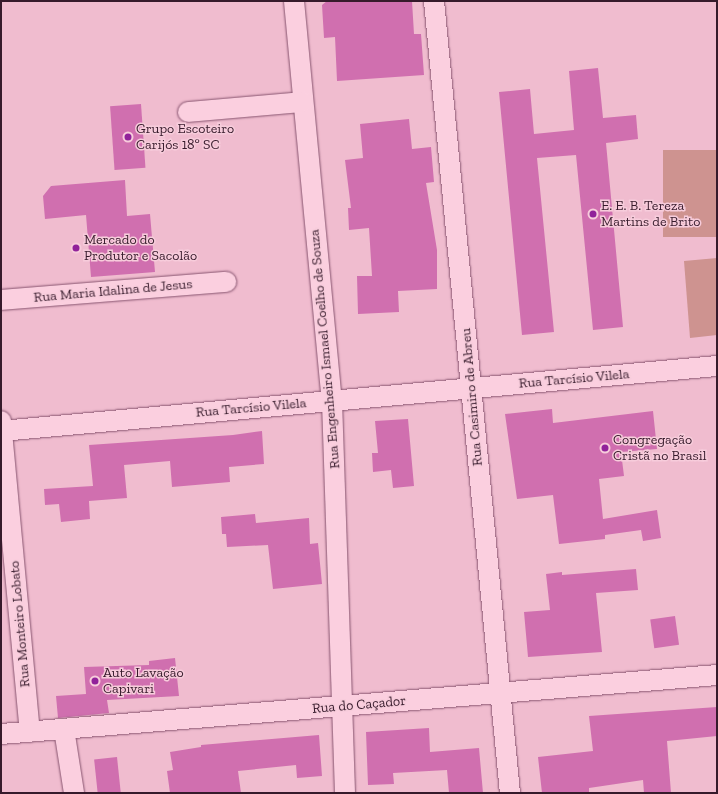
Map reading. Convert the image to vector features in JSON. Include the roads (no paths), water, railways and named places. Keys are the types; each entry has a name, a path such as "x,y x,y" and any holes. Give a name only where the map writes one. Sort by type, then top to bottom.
{"street":[{"name":"Rua Engenheiro Ismael Coelho de Souza","path":"294,1 332,401 344,706 345,793"},
{"name":"Rua Casimiro de Abreu","path":"434,1 510,793"},
{"path":"188,112 303,102"},
{"name":"Rua Maria Idalina de Jesus","path":"1,300 226,282"},
{"name":"Rua Tarcísio Vilela","path":"1,428 332,401 717,366"},
{"name":"Rua Monteiro Lobato","path":"1,428 30,732"},
{"name":"Rua do Caçador","path":"1,734 717,675"},
{"path":"64,729 74,793"}],"place":[{"name":"Grupo Escoteiro Carijós 18º SC","path":"128,137"},
{"name":"E. E. B. Tereza Martins de Brito","path":"593,214"},
{"name":"Mercado do Produtor e Sacolão","path":"76,248"},
{"name":"Congregação Cristã no Brasil","path":"605,448"},
{"name":"Auto Lavação Capivari","path":"95,681"}]}
